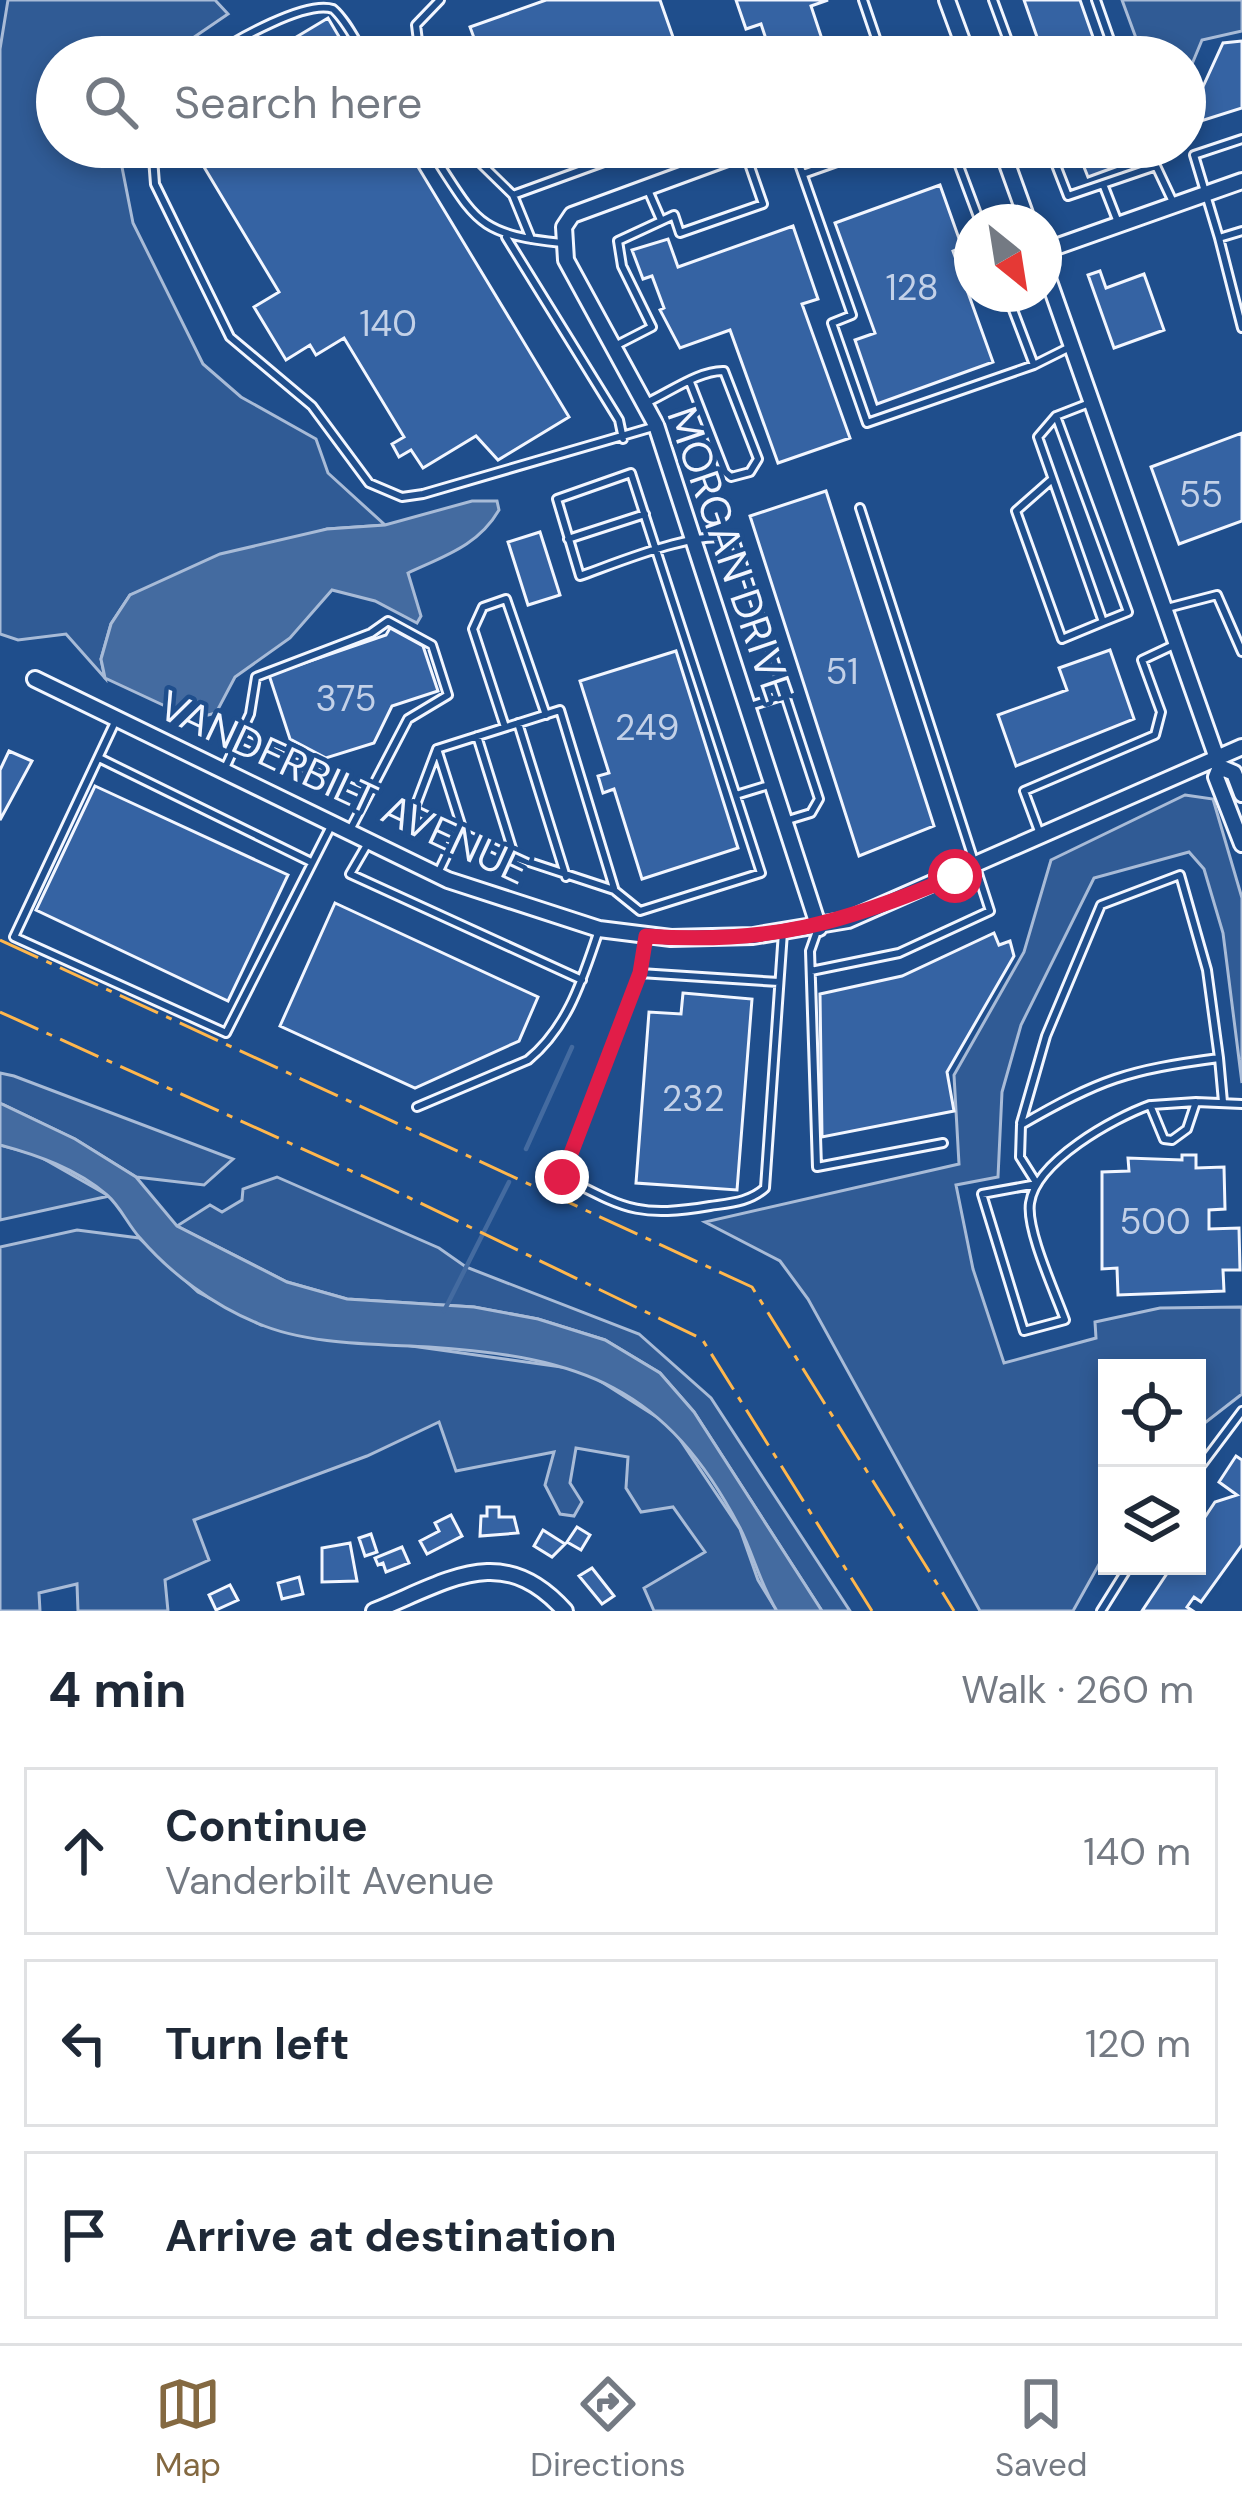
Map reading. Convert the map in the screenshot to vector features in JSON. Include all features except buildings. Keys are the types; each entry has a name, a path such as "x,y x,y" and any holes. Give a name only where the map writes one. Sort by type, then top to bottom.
{"street":[{"path":"947,0 960,36"},
{"path":"562,243 572,215 690,168"},
{"path":"1009,168 1022,204"},
{"path":"1062,245 1242,182"},
{"name":"MORGAN DRIVE","path":"562,243 566,260 656,425 819,928"},
{"path":"1060,312 1180,642 1219,763 1216,778 1242,844"},
{"name":"VANDERBILT AVENUE","path":"35,679 438,874 513,905 599,929 641,935 713,939 819,928 976,867 1219,763 1242,747"},
{"path":"1219,763 1234,773 1242,794"},
{"path":"374,1611 466,1573 505,1570 529,1580 565,1611"}],"lane":[{"path":"417,36 416,26 440,0"},
{"path":"863,0 875,36"},
{"path":"992,0 1006,36"},
{"path":"1096,0 1109,36"},
{"path":"245,36 294,5 319,2 332,8 351,36"},
{"path":"1206,150 1242,139"},
{"path":"154,168 155,184 230,337 312,406 369,482 401,497 423,494 623,439 656,425"},
{"path":"443,168 483,225 506,237 562,243"},
{"path":"485,168 513,195 531,240"},
{"path":"513,195 587,168"},
{"path":"613,347 652,327 622,266 618,241 674,215 680,233 763,204 755,168"},
{"path":"800,168 852,315 832,322 866,423 1034,365 1072,346"},
{"path":"802,174 819,168"},
{"path":"960,168 973,204"},
{"path":"1057,168 1068,196 1150,168"},
{"path":"1157,168 1174,205"},
{"path":"1198,168 1242,328"},
{"path":"1103,184 1118,225"},
{"path":"647,187 661,220"},
{"path":"1219,238 1242,231"},
{"path":"506,237 619,420 623,439"},
{"path":"1014,312 1034,365"},
{"path":"644,404 689,382 715,370 729,378 758,459 750,472 731,477 725,472 689,382"},
{"path":"1092,402 1056,416 1038,436 1103,622"},
{"path":"1050,481 1016,511 1062,639 1128,613 1056,416"},
{"path":"640,911 761,873 657,551 644,514 632,473 556,499 580,576 657,551 697,540 727,536 740,547 819,799 811,813 786,820"},
{"path":"811,971 899,952 990,911 860,508"},
{"path":"568,538 644,514"},
{"path":"1167,608 1217,595 1242,652"},
{"path":"505,727 473,629 483,607 506,599 546,715"},
{"path":"224,770 256,677 371,633 388,621 432,645 448,695 408,719 350,830"},
{"path":"1042,837 1024,791 1155,735 1161,712 1142,660 1180,642"},
{"path":"750,706 785,694"},
{"path":"437,749 560,710 614,890"},
{"path":"117,719 14,937 226,1033 333,823"},
{"path":"518,723 566,878"},
{"path":"477,736 515,858"},
{"path":"239,737 368,795"},
{"path":"437,749 461,832 438,874"},
{"path":"437,749 414,810 515,858 614,890 640,911 640,973 562,1177 648,1214 742,1201 764,1188 783,932"},
{"path":"98,758 311,862"},
{"path":"736,795 775,783"},
{"path":"370,839 350,874 582,980"},
{"path":"1222,1102 1207,970 1180,874 1101,904 1046,1036 1021,1126 1020,1157 1037,1184 1030,1219 1065,1320 1024,1331 982,1194 1037,1184 1092,1133 1150,1105 1242,1104"},
{"path":"819,928 810,951 817,1167 943,1143"},
{"path":"417,1107 528,1060 564,1021 599,929"},
{"path":"640,973 779,982"},
{"path":"1021,1126 1083,1089 1128,1070 1219,1058"},
{"path":"1150,1105 1155,1127 1164,1139 1172,1140 1187,1129 1196,1102"},
{"path":"1200,1467 1242,1412"},
{"path":"1101,1611 1123,1575"}],"shaded area":[{"path":"8,0 215,0 228,14 196,36 36,36 36,168 122,168 133,223 203,364 241,397 316,439 328,473 385,525 327,529 130,595 111,624 101,659 105,678 66,634 18,640 0,634 0,49"},
{"path":"1122,0 1242,0 1242,31 1206,39 1135,36"},
{"path":"472,501 497,501 499,510 470,541 408,573 421,616 417,623 375,601 332,590 290,638 235,677 216,713 193,719 105,678 101,659 111,624 130,595 220,554 327,529 385,525"},
{"path":"1185,795 1213,799 1242,898 1242,1083 1223,933 1204,869 1189,852 1094,878 1021,1025 1002,1092 998,1177 956,1185 973,1269 1004,1363 1096,1338 1095,1322 1160,1308 1242,1307 1242,1394 1206,1422 1206,1359 1098,1359 1098,1566 1073,1611 980,1611 808,1299 780,1261 705,1222 959,1164 954,1075 1024,952 1051,860"},
{"path":"0,1073 233,1159 204,1185 136,1177 75,1139 0,1103"},
{"path":"0,1103 75,1139 136,1177 177,1226 287,1282 347,1299 474,1307 538,1319 605,1340 660,1373 694,1412 822,1611 777,1611 740,1528 712,1480 682,1441 614,1388 575,1371 531,1360 319,1339 241,1316 165,1264 112,1199 95,1186 56,1164 0,1145"},
{"path":"0,1145 37,1155 109,1196 0,1220"},
{"path":"277,1177 439,1248 466,1267 639,1334 711,1398 850,1611 822,1611 694,1412 660,1373 605,1340 538,1319 474,1307 347,1299 287,1282 177,1226 210,1205 222,1212 242,1200 243,1189"},
{"path":"77,1230 139,1238 198,1292 261,1325 583,1370 671,1426 740,1529 758,1580 777,1611 654,1611 644,1588 705,1552 673,1507 641,1512 626,1488 628,1457 576,1448 570,1483 582,1502 574,1516 560,1514 545,1485 554,1452 456,1471 439,1422 367,1456 194,1520 209,1560 165,1580 168,1611 78,1611 77,1584 39,1593 40,1611 0,1611 0,1247"}],"waterway":[{"path":"526,1149 572,1047"},
{"path":"444,1311 509,1182"}],"power":[{"path":"0,940 752,1287 954,1611"},
{"path":"0,1012 389,1188 702,1339 872,1611"}],"route":[{"path":"562,1177 622,1009 640,973 646,936 713,939 819,928 955,876"}]}
